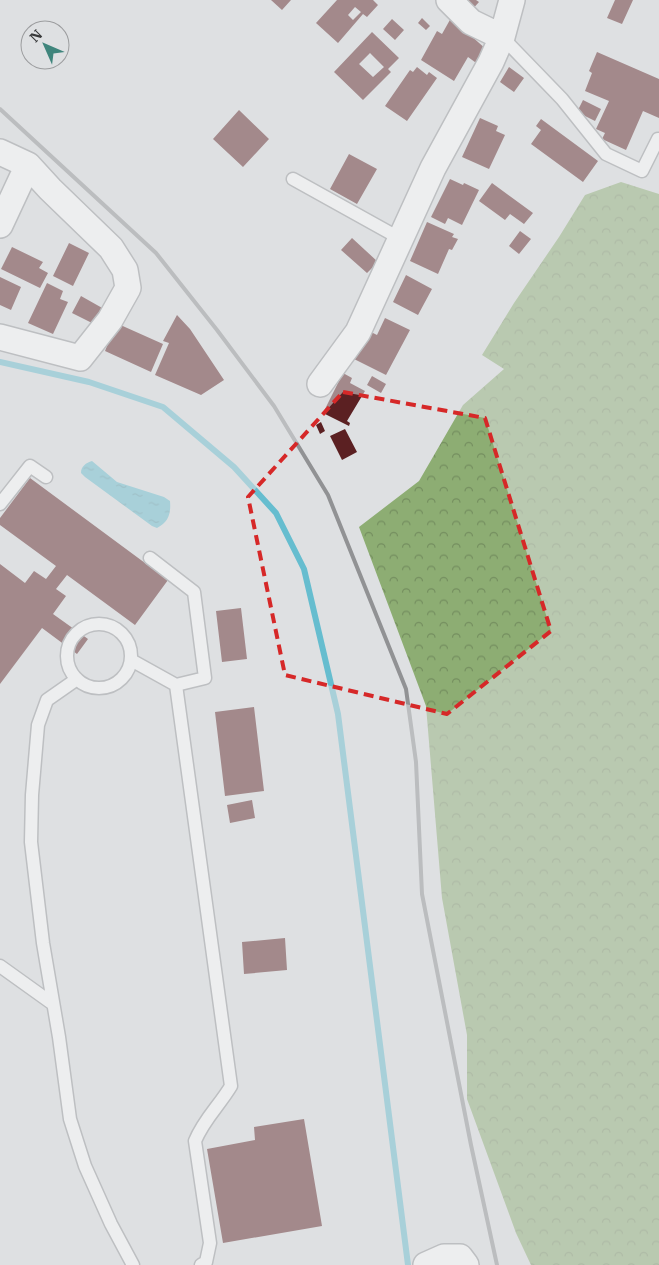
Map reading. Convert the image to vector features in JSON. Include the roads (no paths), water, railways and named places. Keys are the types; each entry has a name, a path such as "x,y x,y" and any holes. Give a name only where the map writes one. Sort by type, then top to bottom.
{"street":[{"path":"449,0 471,22 502,37"},
{"path":"320,384 358,332 433,168 491,62 502,37 512,0"},
{"path":"0,152 28,164 50,189 111,248 125,270 128,288 110,320 80,358 0,337"},
{"path":"0,225 28,164"},
{"path":"426,1265 444,1256 460,1257 466,1265"}],"lane":[{"path":"502,37 562,99 606,154 642,170 659,139"},
{"path":"293,179 401,238"},
{"path":"0,504 30,466 46,477"},
{"path":"131,660 176,685 206,678 194,592 150,558"},
{"path":"108,625 124,636 129,645 131,660 126,674 119,681 110,686 90,687 77,679 69,667 67,658 68,647 73,638 88,626 108,625"},
{"path":"77,679 47,700 38,725 32,795 31,842 70,1119 85,1166 111,1224 133,1265"},
{"path":"176,685 231,1086 200,1126 195,1141 210,1243 206,1262 201,1265"},
{"path":"0,966 53,1004"}],"water":[{"path":"92,461 117,482 164,497 170,501 167,520 157,528 152,526 85,477 81,473 82,468"}],"waterway":[{"path":"0,362 89,382 163,407 234,467 276,513 304,569 338,714 408,1265"}],"railway":[{"path":"0,109 156,253 274,406 328,495 406,689 416,762 422,894 471,1145 497,1265"}]}
